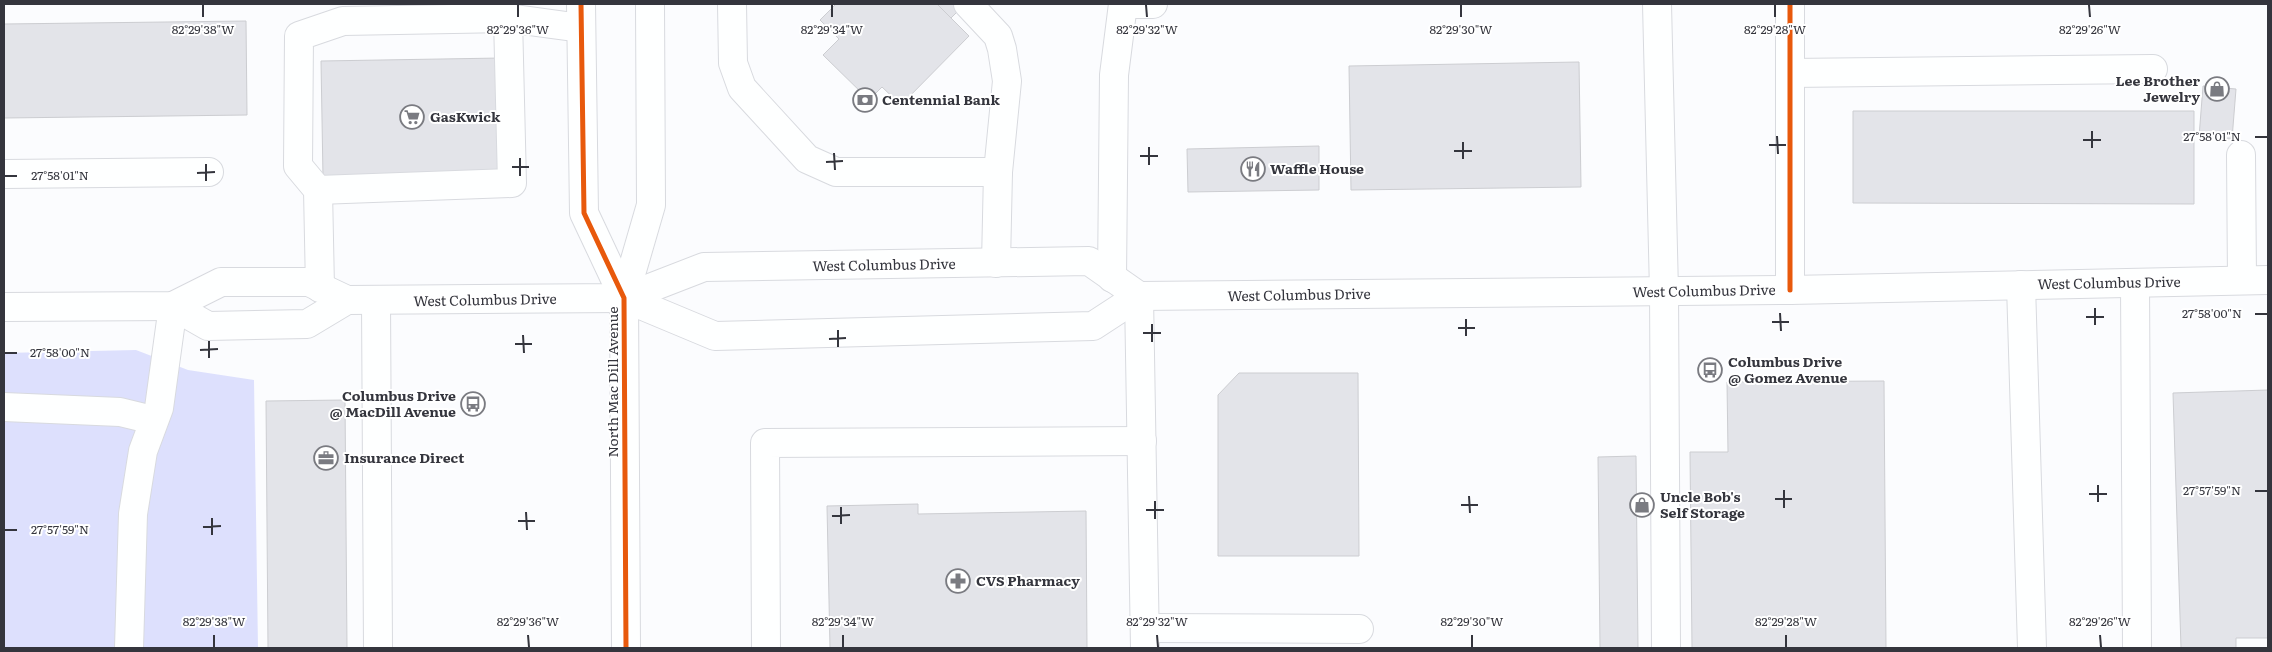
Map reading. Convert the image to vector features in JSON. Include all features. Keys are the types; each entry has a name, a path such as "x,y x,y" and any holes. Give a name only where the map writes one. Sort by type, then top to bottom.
{"main road":[{"name":"North Mac Dill Avenue","path":"626,648 624,298 651,205 650,4"},
{"path":"732,4 733,63 742,88 807,159 836,172 998,172"},
{"path":"968,4 998,36 1007,81 998,172 996,263"},
{"path":"1112,278 1114,75 1123,4 1154,4"},
{"path":"1657,4 1664,292 1666,648"},
{"path":"1790,4 1790,290"},
{"name":"North Mac Dill Avenue","path":"581,16 584,214 624,298"},
{"path":"320,288 318,190 298,166 299,36 342,21 581,16"},
{"path":"318,190 512,184 508,18"},
{"path":"1790,73 2153,70"},
{"path":"2241,155 2255,280"},
{"path":"4,174 209,172"},
{"name":"West Columbus Drive","path":"4,307 173,306 221,282 309,282 347,300 624,298 704,268 1089,261 1139,296"},
{"name":"West Columbus Drive","path":"624,298 715,336 1093,326 1139,296 1664,292 2255,280"},
{"path":"2135,283 2137,648"},
{"path":"2020,285 2032,648"},
{"path":"1139,296 1145,638 1359,629"},
{"path":"129,648 133,514 143,451 159,408 173,306 208,326 306,324 347,300"},
{"path":"376,301 378,648"},
{"path":"4,407 120,412 153,420"},
{"path":"766,648 765,443 1142,441"}],"shaded area":[{"path":"136,350 188,370 254,380 258,648 4,648 4,353"}],"building":[{"path":"836,4 937,4 969,36 901,105 882,87 869,100 823,55 839,39 820,20"},
{"path":"937,4 965,4 951,18"},
{"path":"246,21 247,115 4,118 4,24"},
{"name":"GasKwick","path":"501,58 503,173 323,177 321,61"},
{"path":"1579,62 1581,187 1351,190 1349,66"},
{"path":"2203,86 2236,89 2232,139 2199,137"},
{"path":"1853,111 2194,111 2194,204 1853,203"},
{"name":"Waffle House","path":"1319,146 1319,190 1188,192 1187,149"},
{"path":"1239,373 1358,373 1359,556 1218,556 1218,395"},
{"path":"1884,381 1886,648 1692,648 1690,452 1728,452 1727,382"},
{"path":"2268,390 2268,638 2236,638 2236,648 2181,648 2173,393"},
{"path":"345,400 347,648 268,648 266,401"},
{"path":"1636,456 1638,648 1600,648 1598,457"},
{"name":"CVS Pharmacy","path":"918,504 918,514 1086,511 1087,648 830,648 827,506"}],"cycle path":[{"path":"581,4 584,213 624,298 626,648"},
{"path":"1790,4 1790,290"}],"place":[{"name":"Lee Brother Jewelry","path":"2217,89"},
{"name":"Centennial Bank","path":"865,100"},
{"name":"GasKwick","path":"412,117"},
{"name":"Waffle House","path":"1253,169"},
{"name":"Columbus Drive @ Gomez Avenue","path":"1710,370"},
{"name":"Columbus Drive @ MacDill Avenue","path":"473,404"},
{"name":"Insurance Direct","path":"326,458"},
{"name":"Uncle Bob's Self Storage","path":"1642,505"},
{"name":"CVS Pharmacy","path":"958,581"}]}
